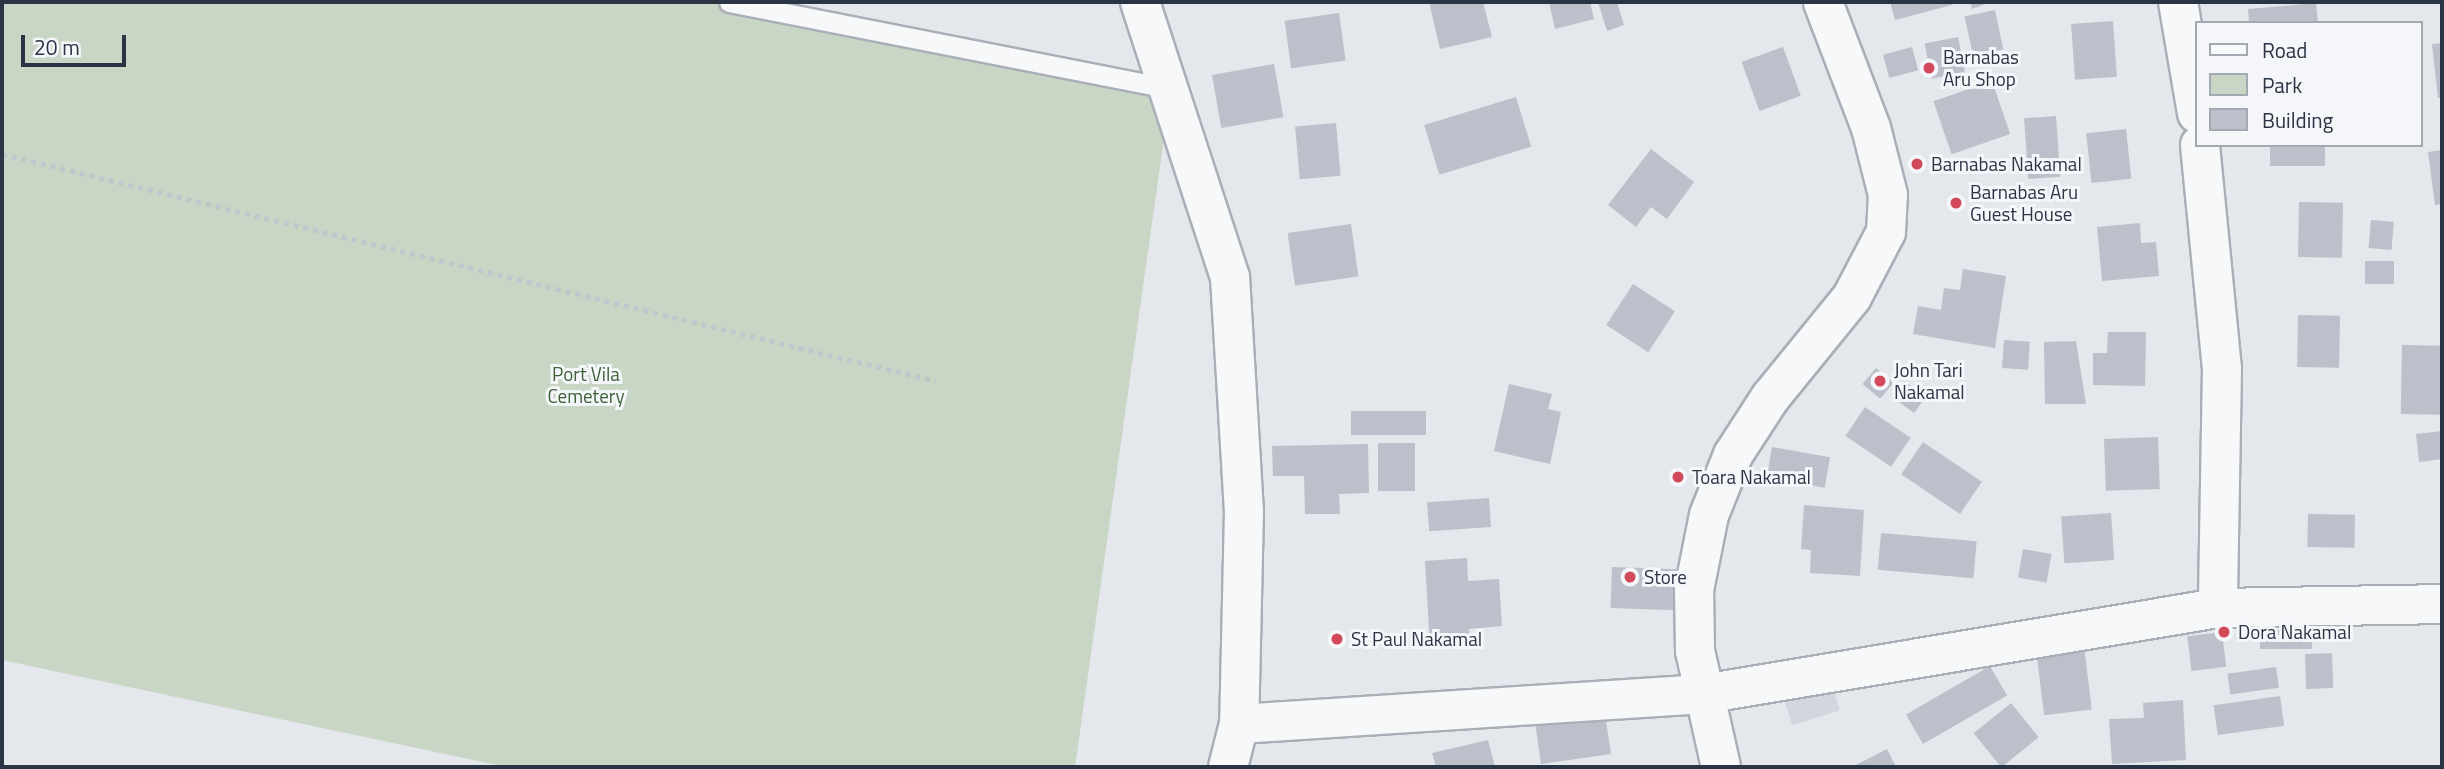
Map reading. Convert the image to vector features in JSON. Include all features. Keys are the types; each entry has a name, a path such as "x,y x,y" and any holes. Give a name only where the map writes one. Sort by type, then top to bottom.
{"street":[{"path":"1140,2 1171,89 1230,277 1244,511 1239,724 1228,767"},
{"path":"1721,767 1704,694 1694,590 1714,503 1733,455 1770,398 1852,297 1886,232 1888,195 1871,128 1823,2"},
{"path":"2178,2 2196,107"},
{"path":"2200,147 2222,368 2218,608"},
{"path":"1239,724 1704,694 2218,608 2442,604"}],"lane":[{"path":"729,2 1171,89"}],"path":[{"path":"2,154 936,381"}],"shaded area":[{"path":"1830,678 1840,711 1792,725 1782,693"}],"green space":[{"name":"Port Vila Cemetery","path":"2,2 769,2 1171,89 1075,767 506,767 2,660"}],"building":[{"path":"1429,2 1483,2 1492,37 1440,49"},
{"path":"1549,2 1590,2 1594,19 1555,29"},
{"path":"1598,2 1617,2 1624,25 1607,31"},
{"path":"1890,2 1951,2 1952,5 1895,20"},
{"path":"1970,2 1991,2 1972,9"},
{"path":"2316,3 2318,21 2249,21 2248,9"},
{"path":"1995,10 2003,49 1973,56 1965,16"},
{"path":"1339,13 1346,61 1291,68 1285,21"},
{"path":"2113,21 2117,77 2075,80 2071,24"},
{"path":"1958,37 1965,72 1931,79 1925,43"},
{"path":"2442,43 2442,98 2438,98 2432,44"},
{"path":"1783,47 1801,96 1759,111 1742,62"},
{"path":"1912,47 1918,70 1889,78 1883,55"},
{"path":"1274,64 1283,117 1221,128 1212,75"},
{"path":"1992,81 2010,134 1952,154 1933,101"},
{"path":"1516,97 1531,147 1439,175 1424,125"},
{"path":"2056,116 2060,177 2028,179 2024,118"},
{"path":"1336,123 1341,176 1300,179 1295,127"},
{"path":"2126,129 2131,179 2091,183 2086,133"},
{"path":"2270,147 2325,147 2325,166 2270,166"},
{"path":"1651,149 1694,182 1667,219 1651,207 1636,227 1608,205"},
{"path":"2442,150 2442,204 2435,205 2428,152"},
{"path":"2299,202 2343,203 2342,258 2298,257"},
{"path":"2371,220 2394,222 2391,250 2369,248"},
{"path":"2140,223 2141,243 2156,242 2159,276 2102,281 2097,227"},
{"path":"1351,224 1358,276 1295,285 1288,233"},
{"path":"2365,261 2394,261 2394,284 2365,284"},
{"path":"1963,269 2006,276 1995,348 1913,334 1918,306 1941,310 1944,288 1960,290"},
{"path":"1633,284 1675,311 1648,352 1606,325"},
{"path":"2298,315 2340,316 2339,368 2297,367"},
{"path":"2108,332 2146,332 2145,386 2093,385 2093,353 2107,353"},
{"path":"2004,340 2030,342 2028,370 2002,368"},
{"path":"2076,341 2086,404 2045,404 2044,342"},
{"path":"2402,345 2442,346 2441,415 2401,414"},
{"path":"1876,368 1894,383 1880,399 1863,384"},
{"path":"1904,381 1926,397 1914,413 1892,397"},
{"path":"1509,384 1552,394 1548,409 1561,412 1550,464 1494,451"},
{"path":"1865,407 1911,438 1891,467 1845,436"},
{"path":"1351,411 1426,411 1426,435 1351,435"},
{"path":"2442,431 2442,459 2419,462 2416,434"},
{"path":"2158,437 2160,489 2106,491 2104,439"},
{"path":"1923,442 1982,482 1960,514 1901,474"},
{"path":"1378,443 1415,443 1415,491 1378,491"},
{"path":"1368,444 1369,493 1339,494 1340,514 1305,514 1304,476 1273,476 1272,446"},
{"path":"1772,447 1830,457 1825,488 1767,478"},
{"path":"1489,498 1491,527 1429,531 1427,502"},
{"path":"1804,505 1864,510 1860,576 1810,573 1811,550 1801,549"},
{"path":"2111,513 2114,560 2064,563 2061,516"},
{"path":"2308,514 2355,515 2354,548 2307,547"},
{"path":"1881,533 1977,541 1973,578 1878,570"},
{"path":"2023,549 2052,554 2047,583 2018,578"},
{"path":"1467,558 1468,581 1499,579 1502,626 1469,629 1470,643 1430,646 1425,561"},
{"path":"1612,567 1686,570 1685,611 1611,608"},
{"path":"2260,630 2312,630 2312,649 2260,649"},
{"path":"2222,632 2226,667 2192,671 2187,636"},
{"path":"2083,638 2092,709 2044,715 2035,644"},
{"path":"2332,653 2333,688 2306,689 2305,654"},
{"path":"1990,666 2007,695 1923,744 1906,714"},
{"path":"2276,667 2279,688 2230,695 2227,674"},
{"path":"2280,696 2284,726 2218,735 2214,705"},
{"path":"2183,700 2186,760 2112,764 2109,719 2144,718 2143,703"},
{"path":"1603,701 1611,754 1541,764 1535,722"},
{"path":"2011,703 2039,737 2001,767 1974,733"},
{"path":"1488,740 1495,767 1436,767 1432,753"},
{"path":"1887,749 1896,767 1852,767"}],"place":[{"name":"Barnabas Aru Shop","path":"1929,68"},
{"name":"Barnabas Nakamal","path":"1917,164"},
{"name":"Barnabas Aru Guest House","path":"1956,203"},
{"name":"John Tari Nakamal","path":"1880,381"},
{"name":"Toara Nakamal","path":"1678,477"},
{"name":"Store","path":"1630,577"},
{"name":"Dora Nakamal","path":"2224,632"},
{"name":"St Paul Nakamal","path":"1337,639"}]}
